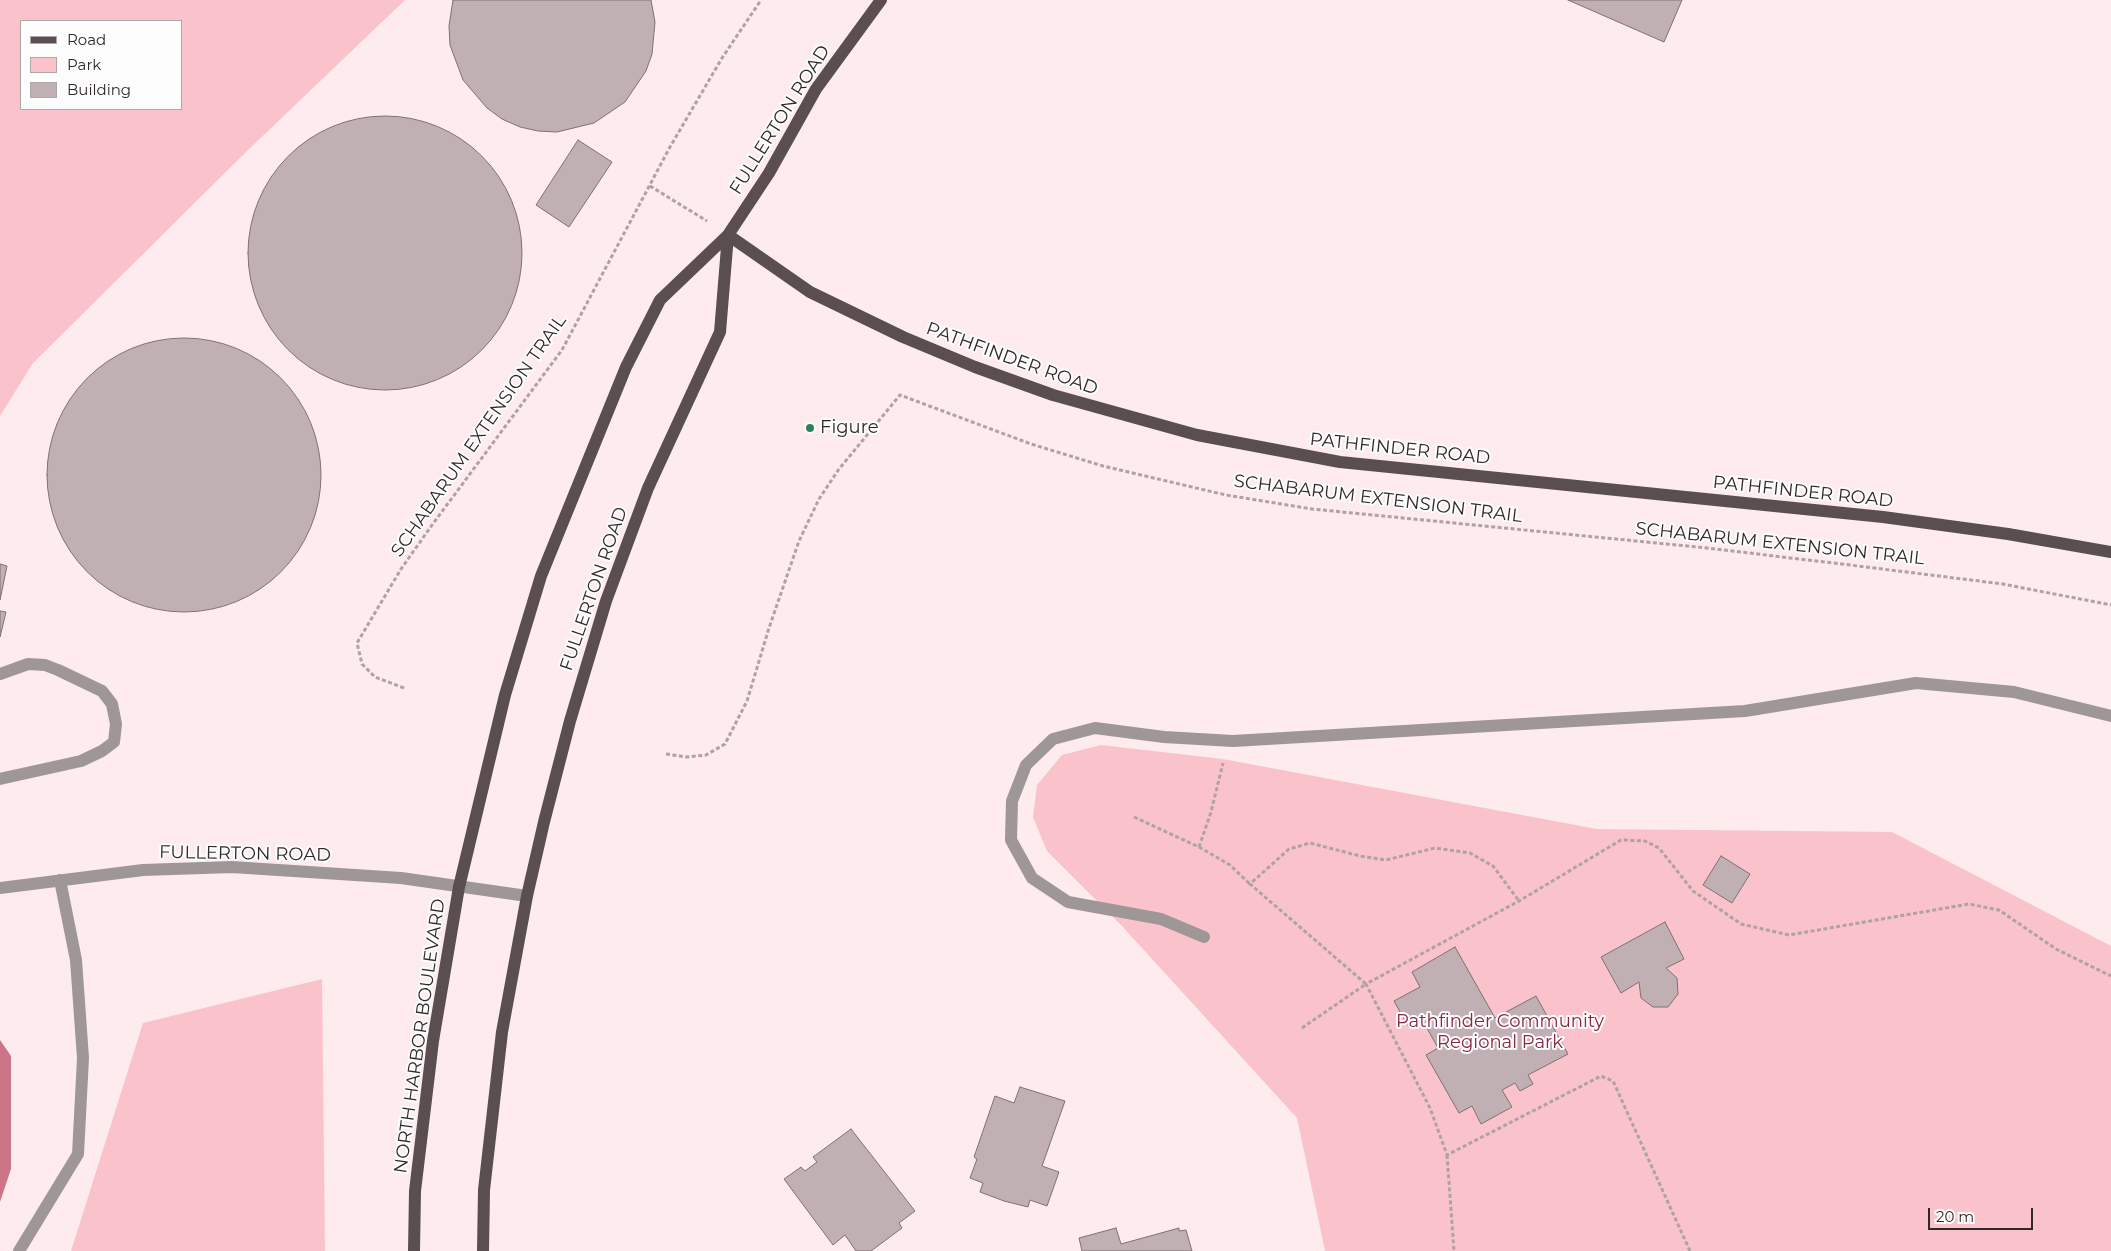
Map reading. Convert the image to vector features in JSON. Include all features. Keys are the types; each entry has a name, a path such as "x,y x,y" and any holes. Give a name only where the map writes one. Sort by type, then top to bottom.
{"main road":[{"name":"FULLERTON ROAD","path":"459,887 505,694 535,594 585,463 626,367 660,300 728,235 769,173 816,89 881,0"},
{"name":"FULLERTON ROAD","path":"527,896 570,721 606,602 648,488 720,332 728,235"},
{"name":"PATHFINDER ROAD","path":"728,235 810,292 911,340 975,367 1053,395 1197,435 1340,462 1883,517 2008,534 2111,552"},
{"name":"NORTH HARBOR BOULEVARD","path":"414,1251 415,1191 433,1041 459,887"},
{"path":"483,1251 484,1190 502,1032 527,896"}],"street":[{"path":"0,674 28,664 45,665 58,670 102,691 112,704 116,724 114,742 102,751 81,761 0,779"},
{"path":"1204,937 1161,919 1068,902 1032,878 1010,840 1012,802 1026,765 1053,739 1095,728 1164,737 1227,740 1744,711 1916,683 2014,692 2111,716"},
{"name":"FULLERTON ROAD","path":"0,888 142,870 232,867 401,878 527,896"},
{"path":"19,1251 78,1154 82,1058 76,960 60,880"}],"path":[{"name":"SCHABARUM EXTENSION TRAIL","path":"404,688 376,677 362,664 357,643 402,569 432,525 562,350 650,186 722,58 761,0"},
{"path":"650,186 728,235"},
{"name":"SCHABARUM EXTENSION TRAIL","path":"666,754 706,755 725,744 747,701 796,549 819,499 839,468 900,395 1030,444 1103,466 1226,495 1312,509 1707,548 2003,584 2111,605"},
{"path":"1198,847 1211,812 1227,740"},
{"path":"1134,817 1198,847 1230,865 1366,984 1430,1108 1447,1155 1454,1251"},
{"path":"1302,1028 1366,984 1519,901 1621,840 1645,841 1659,848 1693,891 1741,924 1789,935 1969,904 1999,910 2056,949 2111,976"},
{"path":"1250,884 1289,849 1310,843 1360,856 1386,860 1435,848 1470,853 1493,866 1519,901"},
{"path":"1447,1155 1601,1076 1614,1081 1690,1251"}],"green space":[{"path":"0,0 405,0 247,151 33,363 0,416"},
{"name":"Pathfinder Community Regional Park","path":"1101,745 1223,759 1597,829 1892,832 2111,946 2111,1251 1325,1251 1297,1118 1122,926 1047,851 1033,817 1037,785 1062,755"},
{"path":"322,979 325,1251 71,1251 143,1023"}],"shaded area":[{"path":"0,1040 11,1056 11,1169 0,1202"}],"building":[{"path":"453,0 651,0 655,22 652,54 646,71 625,102 594,123 557,132 538,131 520,127 502,119 487,108 463,80 450,45 449,26"},
{"path":"1568,0 1682,0 1664,42"},
{"path":"372,116 398,116 425,122 450,132 482,156 499,177 512,201 520,226 522,253 520,280 512,305 499,329 482,350 461,367 437,380 412,388 372,390 345,384 320,374 298,359 279,340 264,318 254,293 248,266 248,240 254,213 264,188 279,166 298,147 320,132 345,122"},
{"path":"578,140 612,162 569,227 536,205"},
{"path":"171,338 197,338 224,344 249,354 281,378 298,399 311,423 319,448 321,475 319,502 311,527 298,551 281,572 260,589 236,602 211,610 171,612 144,606 119,596 97,581 78,562 63,540 53,515 47,488 47,462 53,435 63,410 78,388 97,369 119,354 144,344"},
{"path":"0,564 7,566 0,600"},
{"path":"0,611 6,612 0,637"},
{"path":"1721,856 1750,874 1732,903 1703,885"},
{"path":"1665,922 1684,959 1666,968 1677,978 1678,994 1668,1007 1653,1007 1641,998 1639,982 1621,993 1601,957"},
{"path":"1455,947 1495,1018 1536,996 1568,1054 1528,1075 1533,1084 1520,1091 1515,1083 1502,1090 1512,1107 1481,1124 1472,1106 1459,1113 1426,1055 1438,1048 1422,1019 1408,1026 1394,1001 1420,987 1412,972"},
{"path":"1020,1087 1065,1101 1042,1166 1059,1172 1047,1206 1030,1200 1028,1207 1004,1201 980,1192 983,1183 970,1178 977,1159 974,1157 995,1096 1014,1103"},
{"path":"851,1129 915,1211 899,1223 902,1228 871,1251 856,1251 845,1235 833,1245 784,1179 801,1167 805,1171 817,1162 813,1157"},
{"path":"1116,1228 1121,1244 1179,1228 1179,1231 1186,1230 1192,1251 1082,1251 1079,1238"}],"place":[{"name":"Figure","path":"810,428"}]}
